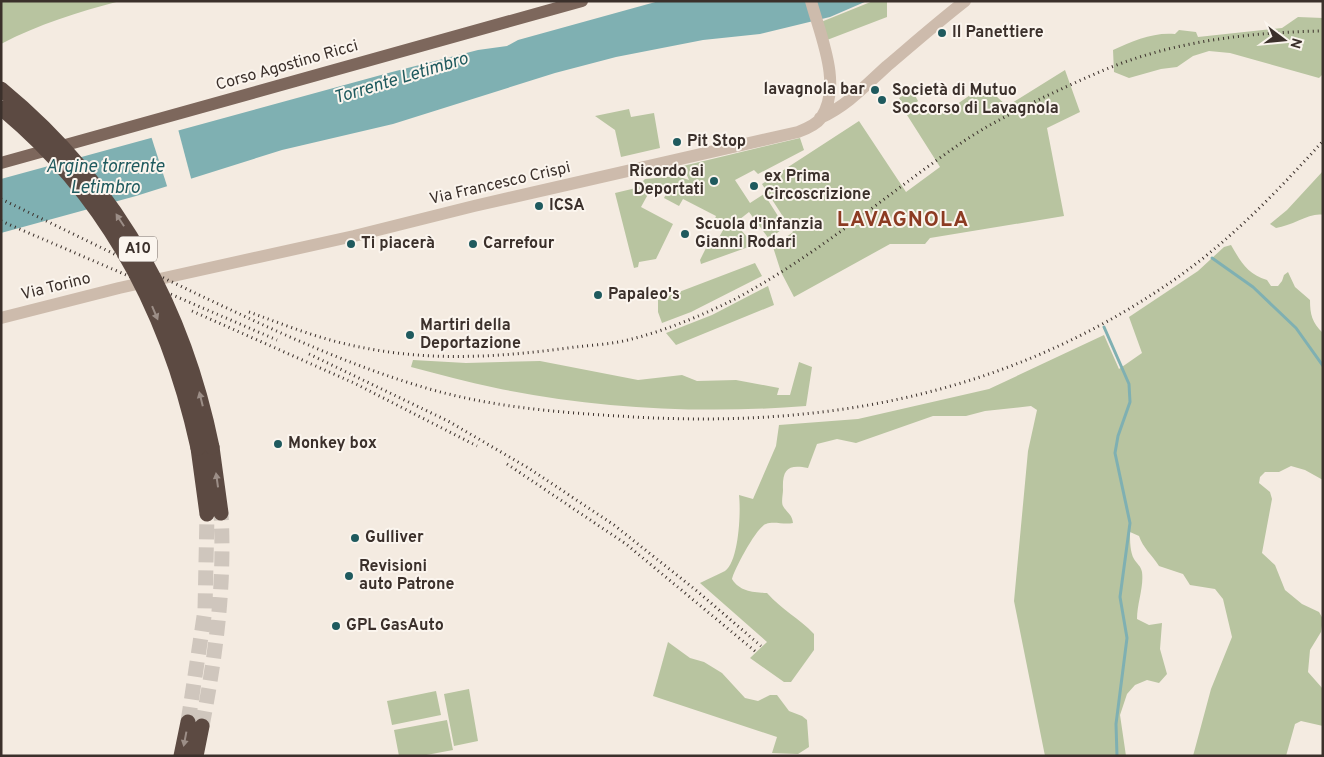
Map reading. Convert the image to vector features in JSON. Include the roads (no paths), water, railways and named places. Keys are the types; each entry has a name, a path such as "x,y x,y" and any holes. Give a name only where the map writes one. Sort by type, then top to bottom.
{"highway":[{"name":"A10","path":"1,89 51,133 78,162 102,193 149,268 184,343 196,381 214,513"},
{"name":"A10","path":"1,108 40,144 89,199 133,269 153,307 178,370 205,448"},
{"path":"181,756 195,724 196,756"}],"main road":[{"name":"Corso Agostino Ricci","path":"1,162 582,1"}],"street":[{"path":"811,1 830,83 826,106 820,118"},
{"name":"Via Francesco Crispi","path":"120,288 789,135 810,127 820,118 835,112 927,31 965,1"},
{"name":"Via Torino","path":"1,318 120,288"}],"water":[{"name":"Argine torrente Letimbro","path":"659,1 867,1 830,17 760,34 703,40 616,57 555,73 393,124 282,150 136,196 1,233 1,179 392,72 478,50 507,46 518,40"}],"waterway":[{"path":"1212,258 1253,287 1296,328 1323,366"},
{"path":"1104,327 1129,384 1130,402 1118,436 1115,453 1130,523 1120,597 1127,638 1116,724 1117,756"}],"tunnel":[{"path":"202,726 218,620 222,567 221,513"},
{"path":"188,722 205,610 207,514"}],"railway":[{"path":"249,312 332,340 387,352 414,355 494,355 604,344 632,339 672,327 698,316 735,299 765,282 794,264 971,137 1042,98 1082,80 1112,67 1171,48 1221,39 1272,33 1323,31"},
{"path":"1,199 173,283 279,332 327,353 426,388 504,405 582,414 707,419 777,416 846,409 913,396 979,377 1044,353 1107,322 1168,284 1210,253 1269,199 1323,141"},
{"path":"1,221 277,340"},
{"path":"192,311 354,383 477,446"},
{"path":"309,354 448,421 530,469 614,525 697,591 761,646"},
{"path":"507,464 626,544 756,652"}],"place":[{"name":"Il Panettiere","path":"942,33"},
{"name":"lavagnola bar","path":"875,90"},
{"name":"Società di Mutuo Soccorso di Lavagnola","path":"882,100"},
{"name":"Pit Stop","path":"677,142"},
{"name":"Ricordo ai Deportati","path":"714,181"},
{"name":"ex Prima Circoscrizione","path":"754,186"},
{"name":"ICSA","path":"539,206"},
{"name":"Scuola d'infanzia Gianni Rodari","path":"685,234"},
{"name":"Ti piacerà","path":"351,244"},
{"name":"Carrefour","path":"473,244"},
{"name":"Papaleo's","path":"598,295"},
{"name":"Martiri della Deportazione","path":"410,335"},
{"name":"Monkey box","path":"278,444"},
{"name":"Gulliver","path":"355,538"},
{"name":"Revisioni auto Patrone","path":"349,576"},
{"name":"GPL GasAuto","path":"336,626"}],"district":[{"name":"LAVAGNOLA","path":"903,220"}],"water label":[{"name":"Torrente Letimbro","path":"401,79"}]}
